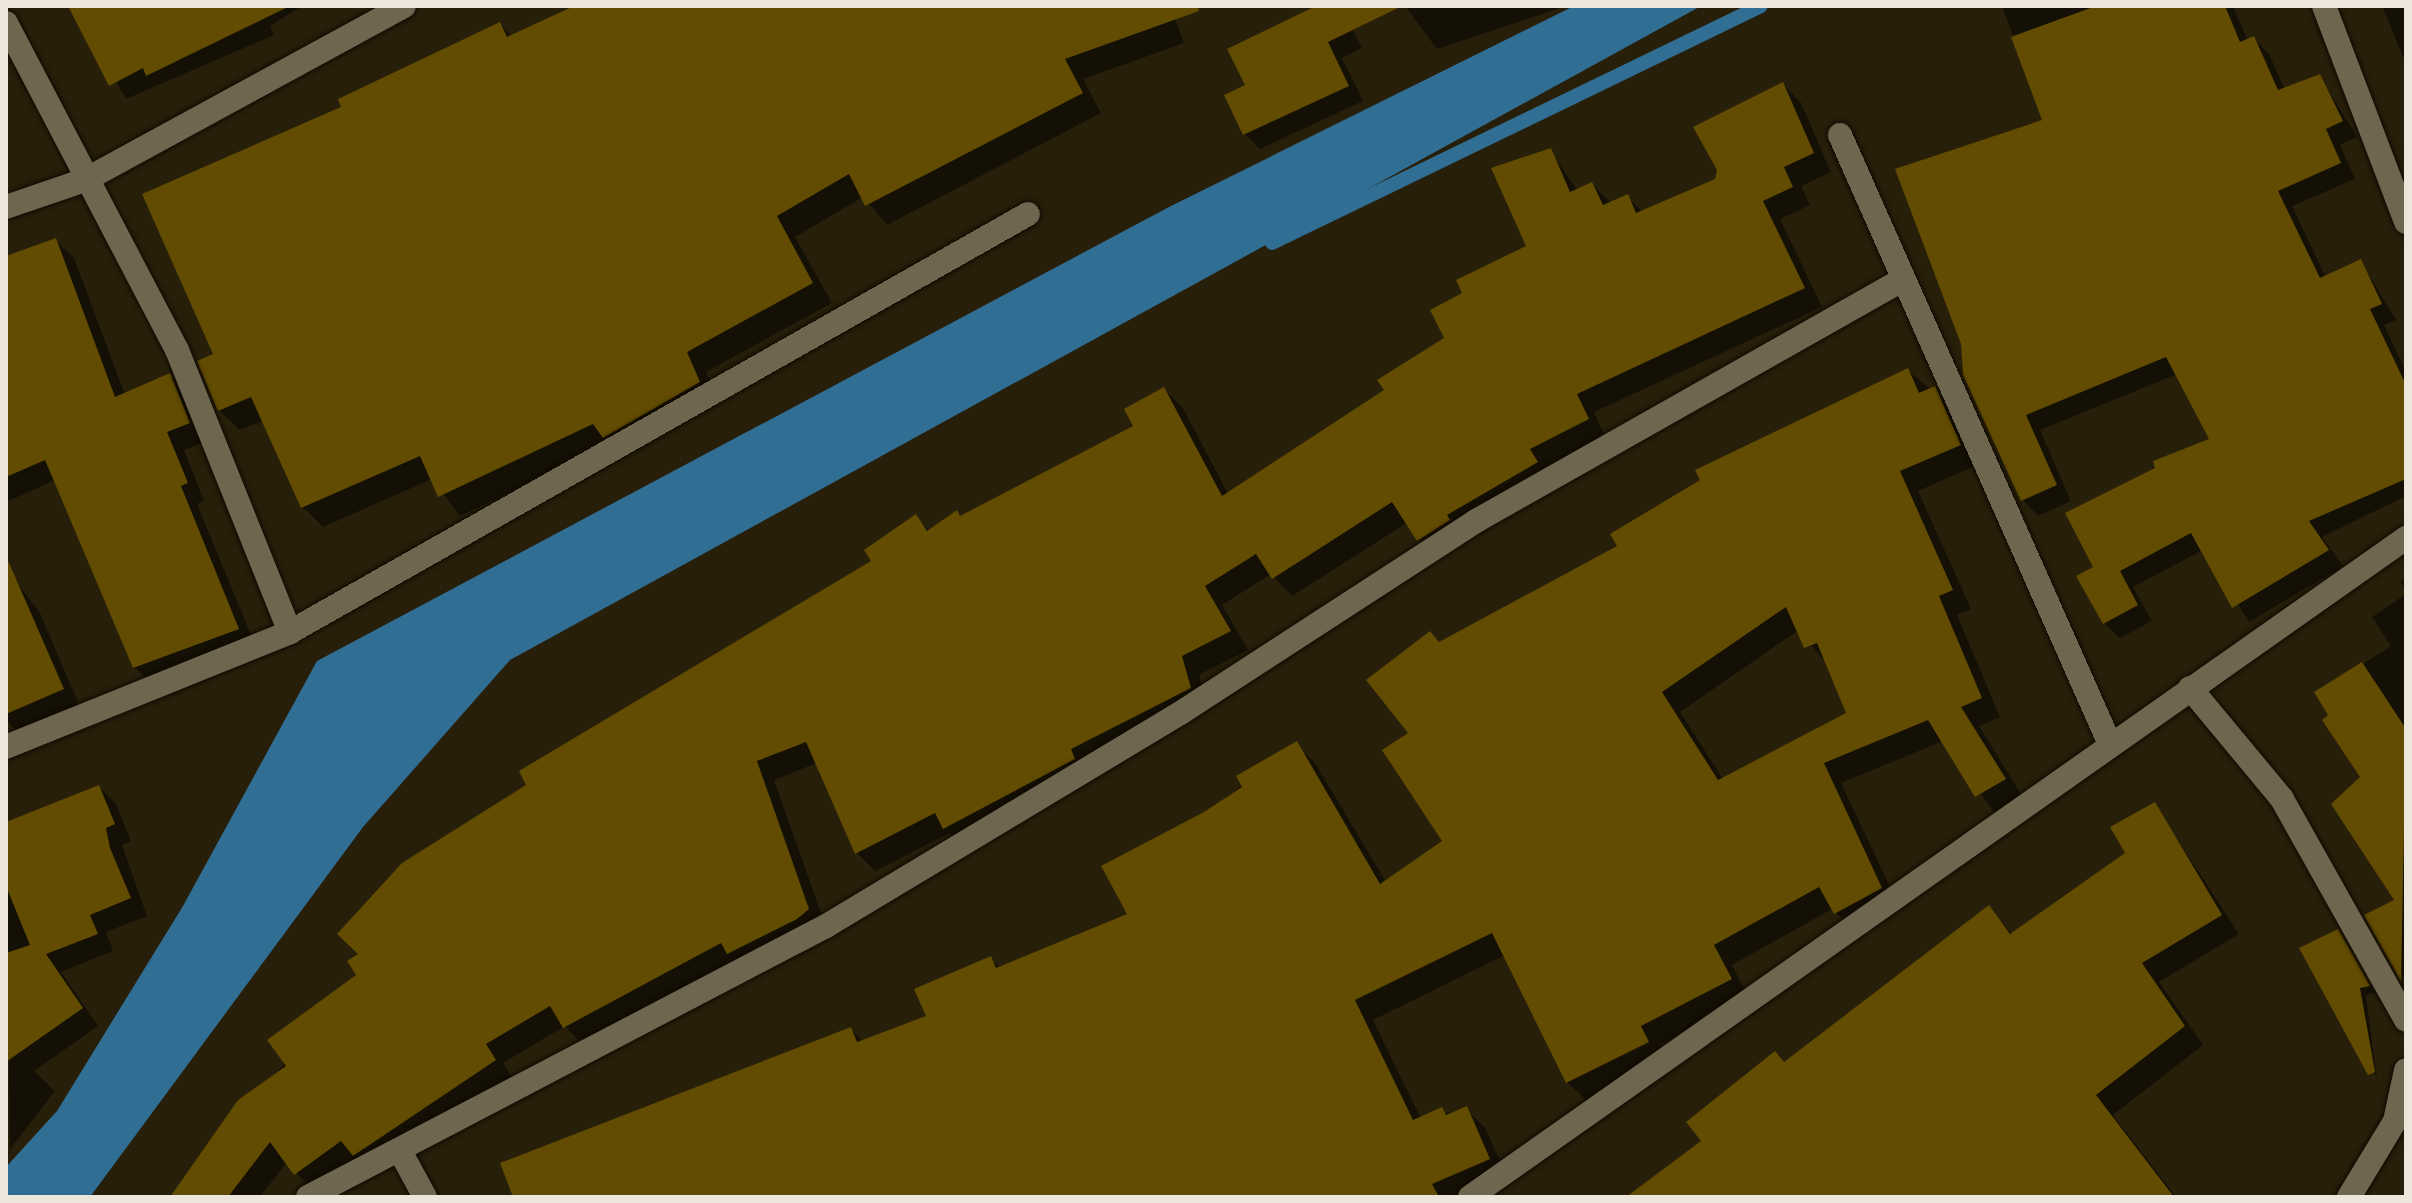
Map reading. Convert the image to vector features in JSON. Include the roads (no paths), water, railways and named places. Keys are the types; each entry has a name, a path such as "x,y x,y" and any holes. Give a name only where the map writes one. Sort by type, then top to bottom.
{"street":[{"path":"6,207 85,180 404,6"},
{"path":"2324,6 2406,222"},
{"path":"6,23 85,180 177,350 290,632"},
{"path":"1840,135 1900,281 2109,742"},
{"path":"6,747 290,632 1028,214"},
{"path":"308,1197 840,918 1182,712 1476,521 1900,281"},
{"path":"1470,1197 2109,742 2406,538"},
{"path":"2190,688 2282,799 2406,1020"},
{"path":"2349,1197 2395,1121 2406,1070"},
{"path":"400,1151 425,1197"}],"water":[{"path":"1574,6 1701,6 510,660 363,827 90,1197 6,1197 6,1167 57,1111 183,906 317,661 1169,207"}],"waterway":[{"path":"1272,243 1761,6"}]}
